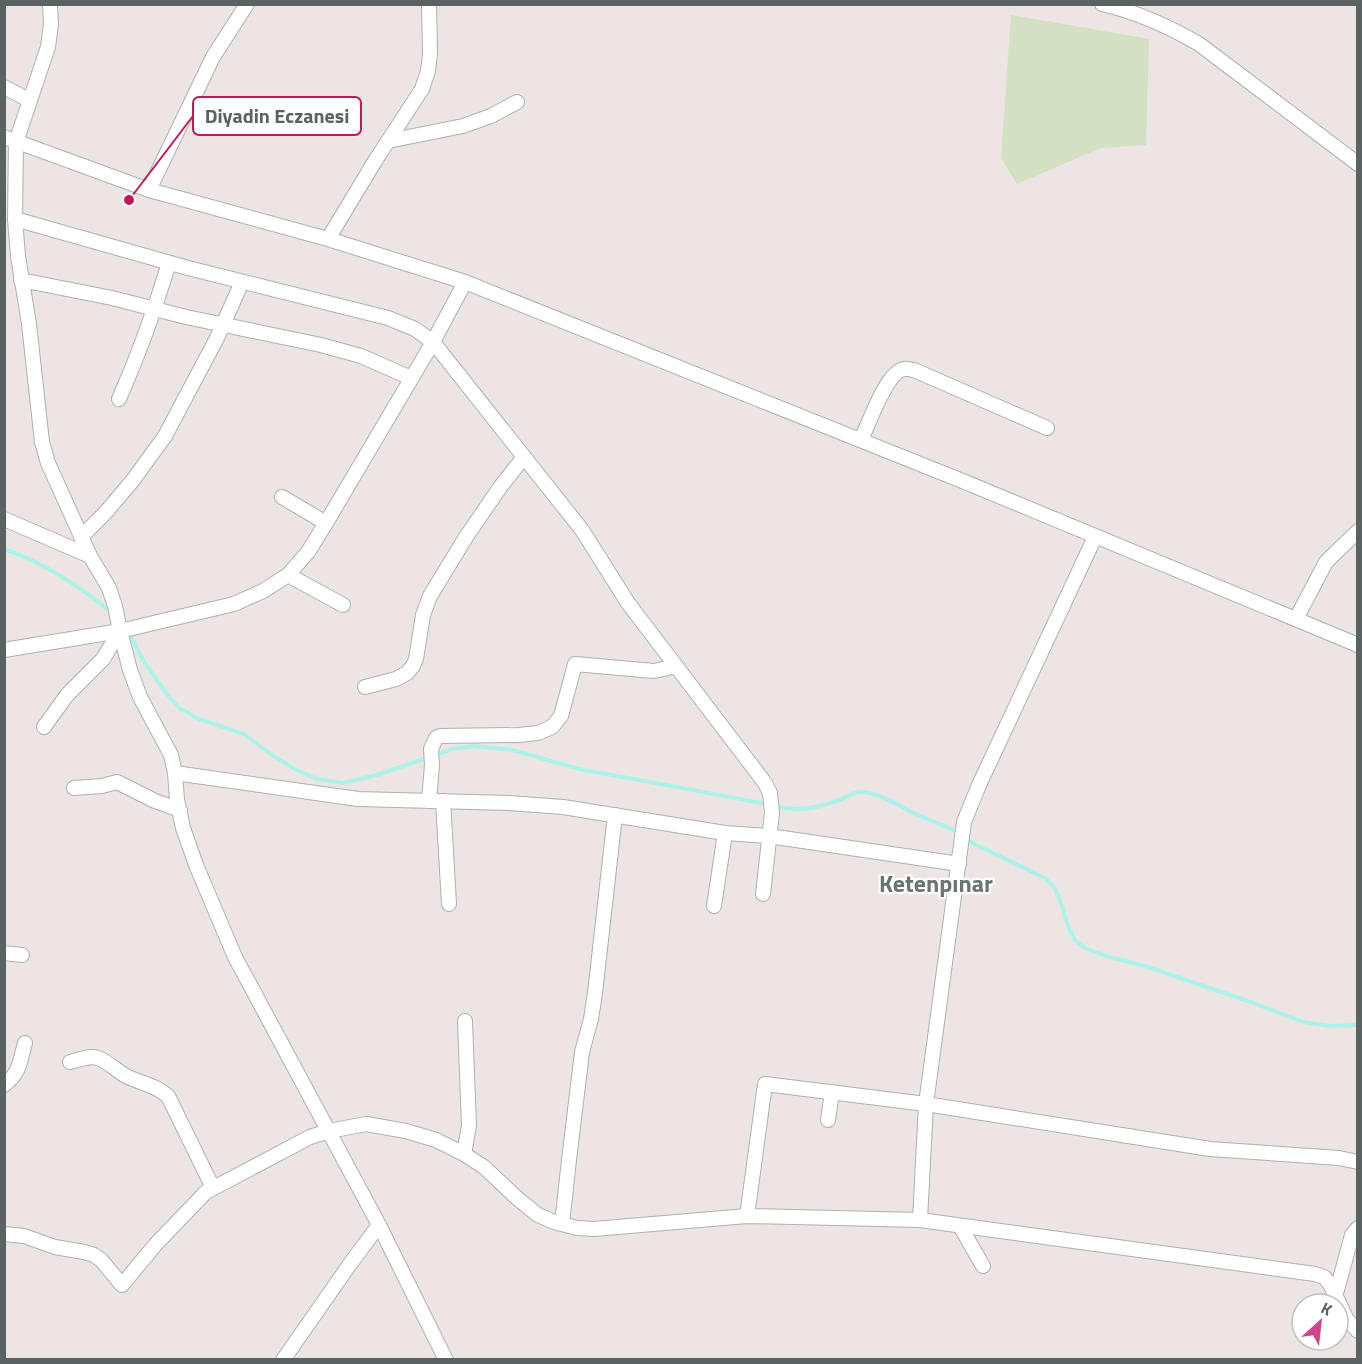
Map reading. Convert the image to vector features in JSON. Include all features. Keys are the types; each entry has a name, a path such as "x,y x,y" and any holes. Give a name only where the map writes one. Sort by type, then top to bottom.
{"street":[{"path":"50,4 51,24 48,47 29,100 10,139 15,219 11,257 21,280 29,324 42,442 48,463 81,537 109,588 130,670 140,698 171,755 183,828 235,957 379,1225 446,1359"},
{"path":"149,190 213,57 247,4"},
{"path":"328,239 422,89 428,71 430,54 429,4"},
{"path":"1102,4 1172,28 1199,44 1358,164"},
{"path":"4,87 29,100"},
{"path":"388,141 463,126 491,116 517,102"},
{"path":"10,139 149,190 328,239 465,282 965,482 1358,645"},
{"path":"15,219 169,263 387,318 415,329 433,342 582,530 628,603 765,783 770,793 772,813 763,894"},
{"path":"120,399 137,360 169,263"},
{"path":"21,280 321,345 361,356 411,378"},
{"path":"81,537 133,480 165,436 223,325 242,282"},
{"path":"4,650 120,631 234,604 263,591 288,575 308,552 326,523 433,342 465,282"},
{"path":"861,440 887,383 895,373 903,369 914,370 1047,428"},
{"path":"365,687 396,679 412,666 416,659 423,615 430,596 466,537 524,457"},
{"path":"282,497 326,523"},
{"path":"4,519 90,555"},
{"path":"1296,619 1326,562 1356,534"},
{"path":"920,1220 926,1104 964,822 979,785 1095,537"},
{"path":"288,575 343,605"},
{"path":"44,727 67,695 104,659 120,631"},
{"path":"449,904 432,765 431,749 434,740 440,736 538,734 552,727 561,716 575,664 654,671 676,666"},
{"path":"175,773 358,799 509,803 552,807 959,864"},
{"path":"75,788 102,786 117,782 155,801 180,810"},
{"path":"562,1224 582,1052 595,993 615,815"},
{"path":"714,906 725,833"},
{"path":"4,952 22,955"},
{"path":"464,1154 469,1126 465,1021"},
{"path":"4,1085 18,1071 25,1043"},
{"path":"70,1062 97,1057 126,1076 160,1089 168,1096 213,1188"},
{"path":"747,1216 765,1084 926,1104 1210,1149 1339,1158 1358,1162"},
{"path":"828,1120 832,1092"},
{"path":"4,1234 24,1236 55,1247 94,1255 122,1285 206,1192 310,1137 366,1124 406,1131 436,1140 484,1167 538,1215 577,1228 594,1229 747,1216 920,1220 1315,1274 1324,1277 1333,1292"},
{"path":"283,1359 379,1225"},
{"path":"960,1226 983,1266"},
{"path":"1336,1292 1352,1235 1358,1228"}],"green space":[{"path":"1011,15 1149,39 1146,145 1101,148 1017,184 1001,158"}],"waterway":[{"path":"4,549 58,574 107,609"},
{"path":"130,635 144,662 179,708 199,719 244,734 275,757 317,779 343,783 377,775 427,758"},
{"path":"434,756 452,749 474,746 512,750 583,770 767,804"},
{"path":"775,806 790,809 812,808 860,792 867,792 883,797 959,833"},
{"path":"965,837 974,844 1045,878 1054,887 1069,929 1076,941 1085,948 1145,966 1303,1022 1331,1026 1358,1025"}],"place":[{"name":"Diyadin Eczanesi","path":"129,200"}],"district":[{"name":"Ketenpınar","path":"936,884"}]}
